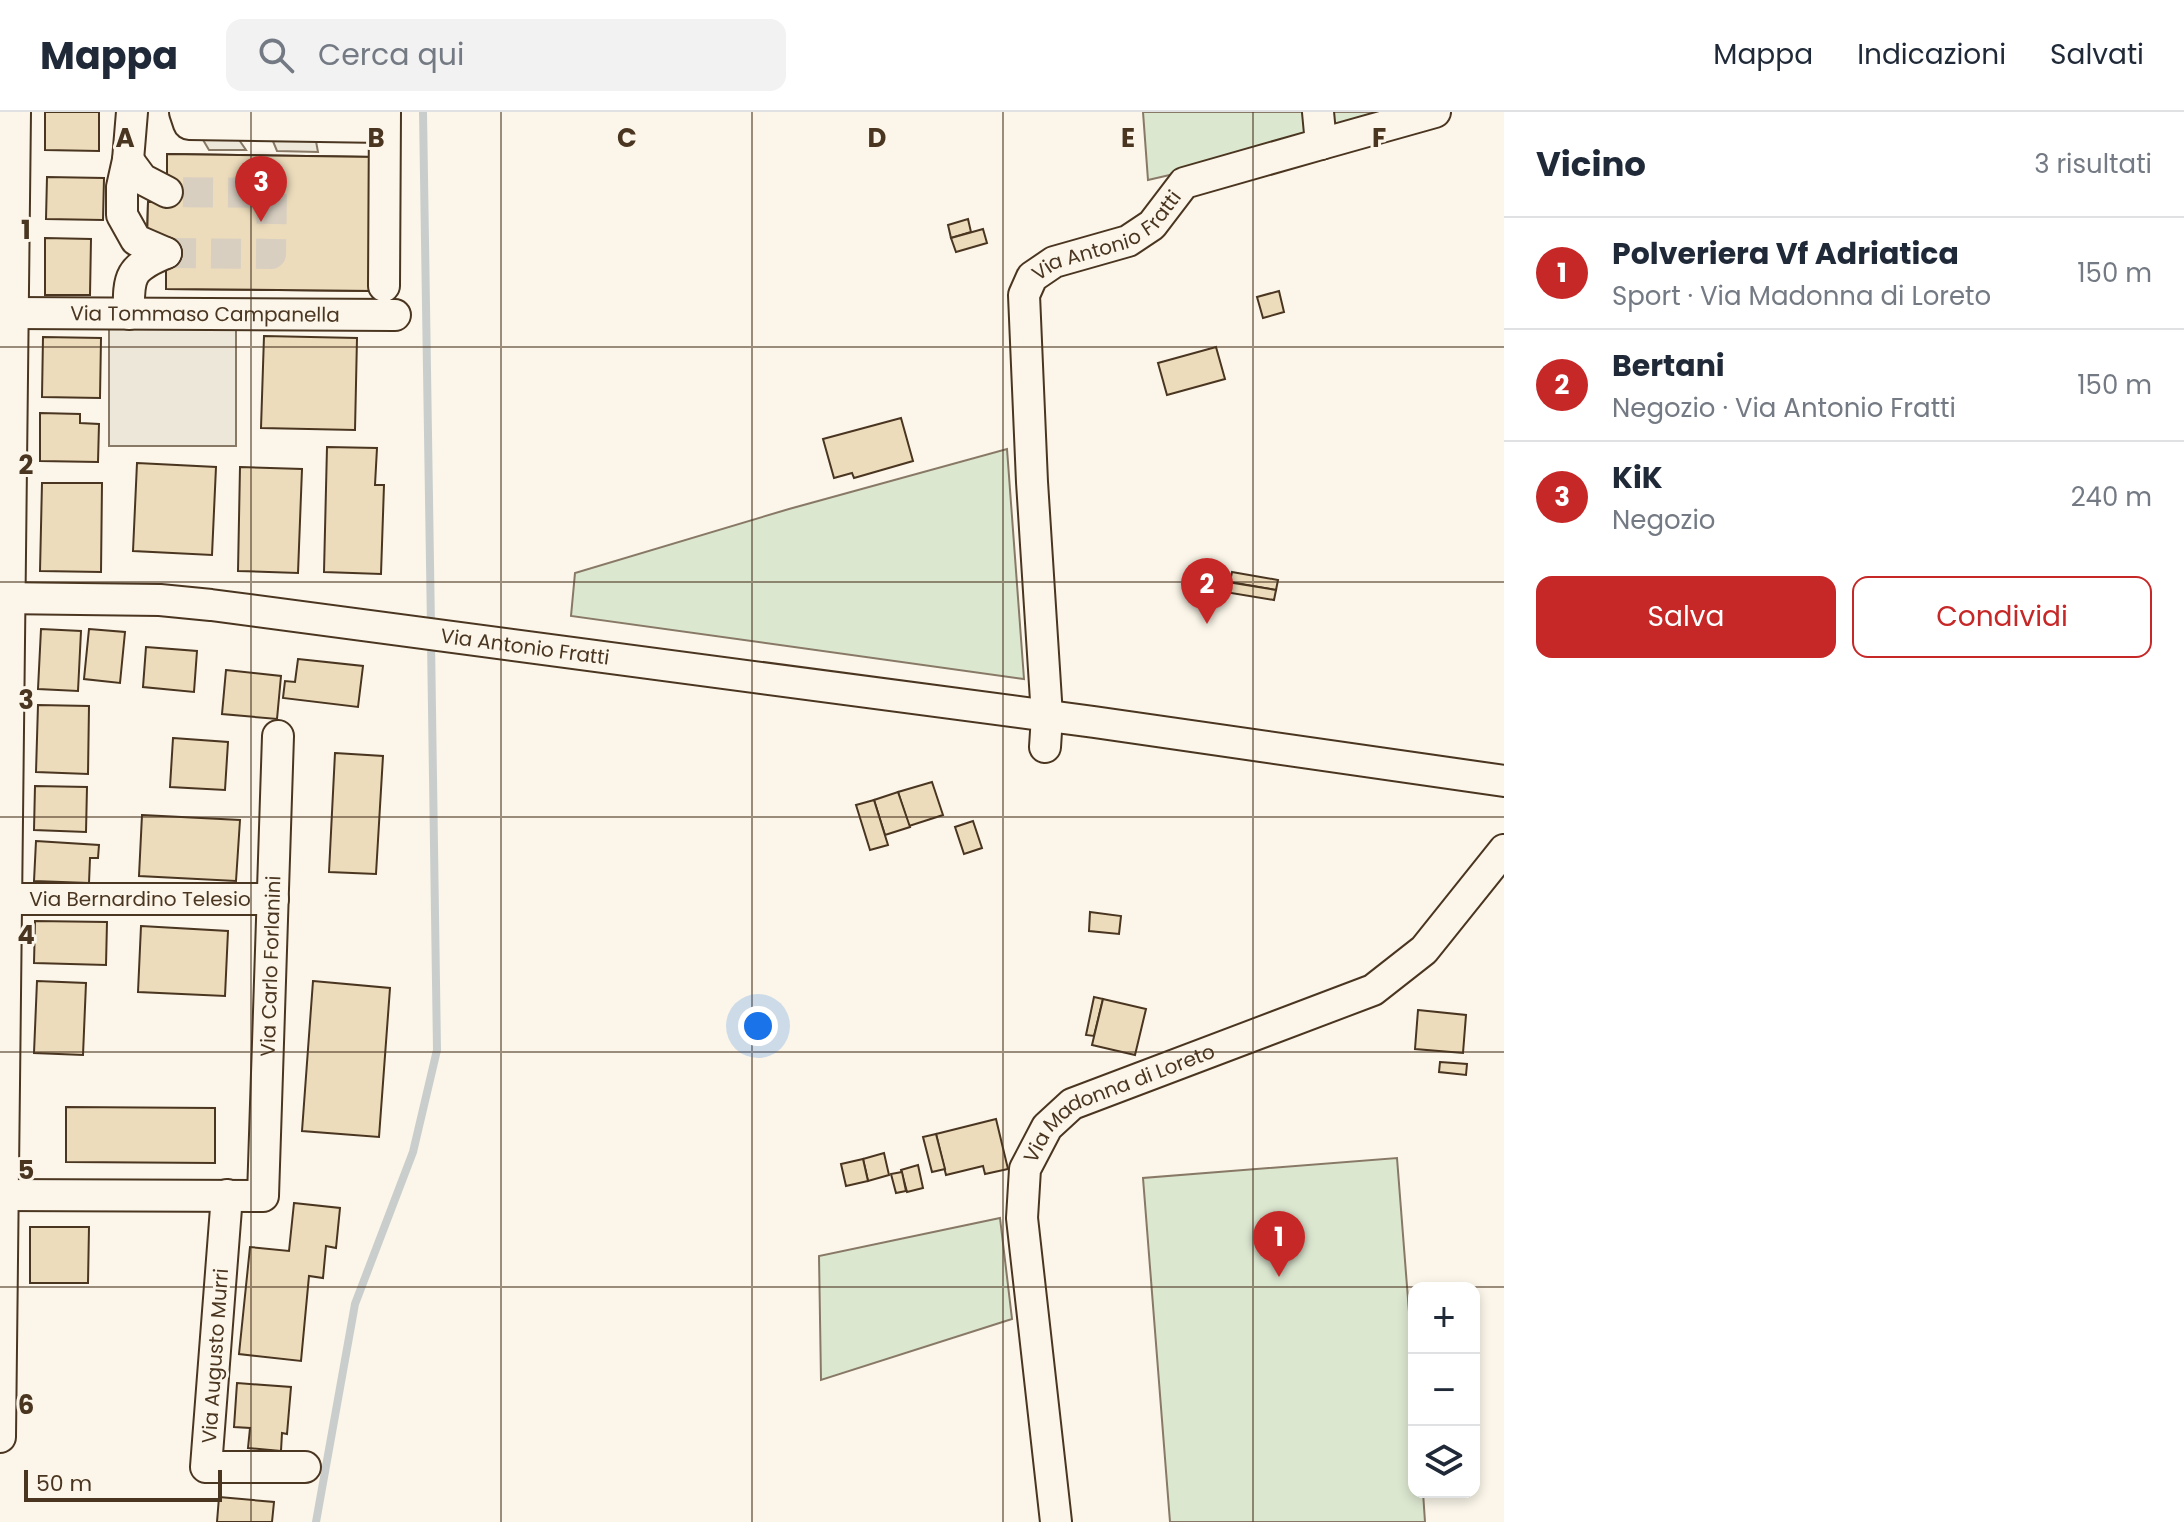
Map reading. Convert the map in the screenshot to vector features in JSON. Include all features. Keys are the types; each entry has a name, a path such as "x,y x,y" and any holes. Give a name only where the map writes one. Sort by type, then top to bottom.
{"street":[{"path":"0,1437 6,899 4,598 13,313 15,112"},
{"path":"129,314 129,285 141,264 166,253 136,240 122,215 122,187 132,112"},
{"path":"185,112 189,124 384,119 384,286"},
{"path":"1318,112 1321,144"},
{"name":"Via Antonio Fratti","path":"1047,716 1024,295 1032,277 1054,262 1128,241 1152,225 1184,183 1435,112"},
{"path":"128,160 142,179 167,192"},
{"name":"Via Tommaso Campanella","path":"13,313 395,315"},
{"name":"Via Antonio Fratti","path":"4,598 160,600 1047,716 1504,781"},
{"path":"1045,747 1047,716"},
{"name":"Via Carlo Forlanini","path":"227,1195 263,1196 278,736"},
{"name":"Via Madonna di Loreto","path":"1056,1522 1022,1218 1025,1169 1047,1127 1072,1104 1373,990 1424,950 1504,850"},
{"name":"Via Bernardino Telesio","path":"6,899 273,899"},
{"path":"1,1195 227,1195"},
{"name":"Via Augusto Murri","path":"227,1195 206,1467 305,1467"}],"green space":[{"path":"1143,112 1309,112 1304,138 1287,148 1148,180"},
{"path":"1329,112 1408,112 1331,134"},
{"path":"1007,449 1024,679 571,616 575,573 789,509"},
{"path":"1397,1158 1408,1299 1408,1498 1423,1498 1425,1522 1170,1522 1143,1178"},
{"path":"1000,1218 1012,1319 821,1380 819,1256"}],"shaded area":[{"path":"199,133 235,134 246,150 209,150"},
{"path":"270,134 315,136 318,152 277,151"},
{"path":"109,326 236,327 236,446 109,446"}],"building":[{"path":"45,112 99,112 99,151 45,150"},
{"path":"167,154 376,157 375,291 166,289 166,242 147,242 148,202 167,202"},
{"path":"167,154 376,157 375,291 166,289 166,242 147,242 148,202 167,202"},
{"path":"47,177 104,178 103,220 46,219"},
{"path":"968,219 971,232 951,238 948,225"},
{"path":"983,229 987,243 956,252 951,238"},
{"path":"45,238 91,239 90,295 45,295"},
{"path":"1279,291 1284,312 1263,318 1257,297"},
{"path":"264,336 357,338 355,430 261,428"},
{"path":"43,337 101,338 100,398 42,397"},
{"path":"1216,347 1225,379 1167,395 1158,363"},
{"path":"40,413 80,414 80,423 99,424 98,462 40,461"},
{"path":"901,418 913,461 854,478 852,473 834,478 823,439"},
{"path":"327,447 377,448 375,485 384,485 381,574 324,572"},
{"path":"137,463 216,467 212,555 133,551"},
{"path":"240,467 302,469 298,573 238,571"},
{"path":"42,483 102,483 101,572 40,571"},
{"path":"1232,572 1278,580 1276,590 1230,582"},
{"path":"1215,580 1276,590 1274,600 1213,590"},
{"path":"41,629 81,631 78,691 38,689"},
{"path":"89,629 125,632 120,683 84,679"},
{"path":"146,647 197,651 194,692 143,687"},
{"path":"298,659 363,666 358,707 283,698 285,681 295,682"},
{"path":"226,670 281,676 277,719 222,714"},
{"path":"38,705 89,706 88,774 36,772"},
{"path":"173,738 228,742 225,790 170,787"},
{"path":"335,753 383,756 376,874 329,872"},
{"path":"932,782 943,815 909,826 898,792"},
{"path":"35,786 87,787 86,832 34,830"},
{"path":"898,792 910,827 885,835 874,800"},
{"path":"874,800 888,845 870,850 856,805"},
{"path":"142,815 240,820 236,881 139,876"},
{"path":"973,821 982,848 964,854 955,827"},
{"path":"36,841 99,845 98,858 90,858 89,883 34,881"},
{"path":"1090,912 1121,916 1119,934 1089,931"},
{"path":"35,921 107,922 106,965 34,963"},
{"path":"141,926 228,931 225,996 138,992"},
{"path":"37,981 86,983 83,1055 34,1053"},
{"path":"313,981 390,988 379,1137 302,1131"},
{"path":"1094,997 1103,999 1094,1036 1086,1035"},
{"path":"1103,999 1146,1009 1135,1055 1092,1045"},
{"path":"1418,1010 1466,1015 1463,1053 1415,1049"},
{"path":"1440,1062 1467,1064 1466,1075 1439,1072"},
{"path":"66,1107 215,1108 215,1163 66,1162"},
{"path":"996,1119 1008,1169 985,1174 983,1166 946,1175 936,1134"},
{"path":"936,1134 945,1169 932,1172 923,1137"},
{"path":"884,1153 889,1175 868,1181 863,1159"},
{"path":"863,1159 868,1181 846,1186 841,1164"},
{"path":"918,1165 923,1188 907,1192 901,1170"},
{"path":"902,1172 906,1191 896,1193 891,1174"},
{"path":"294,1203 340,1208 336,1248 326,1246 323,1278 309,1276 301,1361 239,1354 250,1247 289,1251"},
{"path":"30,1227 89,1227 88,1283 30,1283"},
{"path":"237,1383 291,1387 287,1434 282,1433 281,1451 248,1448 250,1428 234,1427"},
{"path":"219,1497 274,1502 272,1522 217,1522"}],"waterway":[{"path":"423,112 431,627"},
{"path":"316,1522 355,1304 413,1152 437,1050 431,641"}],"tunnel":[{"path":"166,253 271,254 272,193 167,192"}],"place":[{"name":"KiK","path":"261,222"},
{"name":"Bertani","path":"1207,624"},
{"name":"Polveriera Vf Adriatica","path":"1279,1277"}]}
